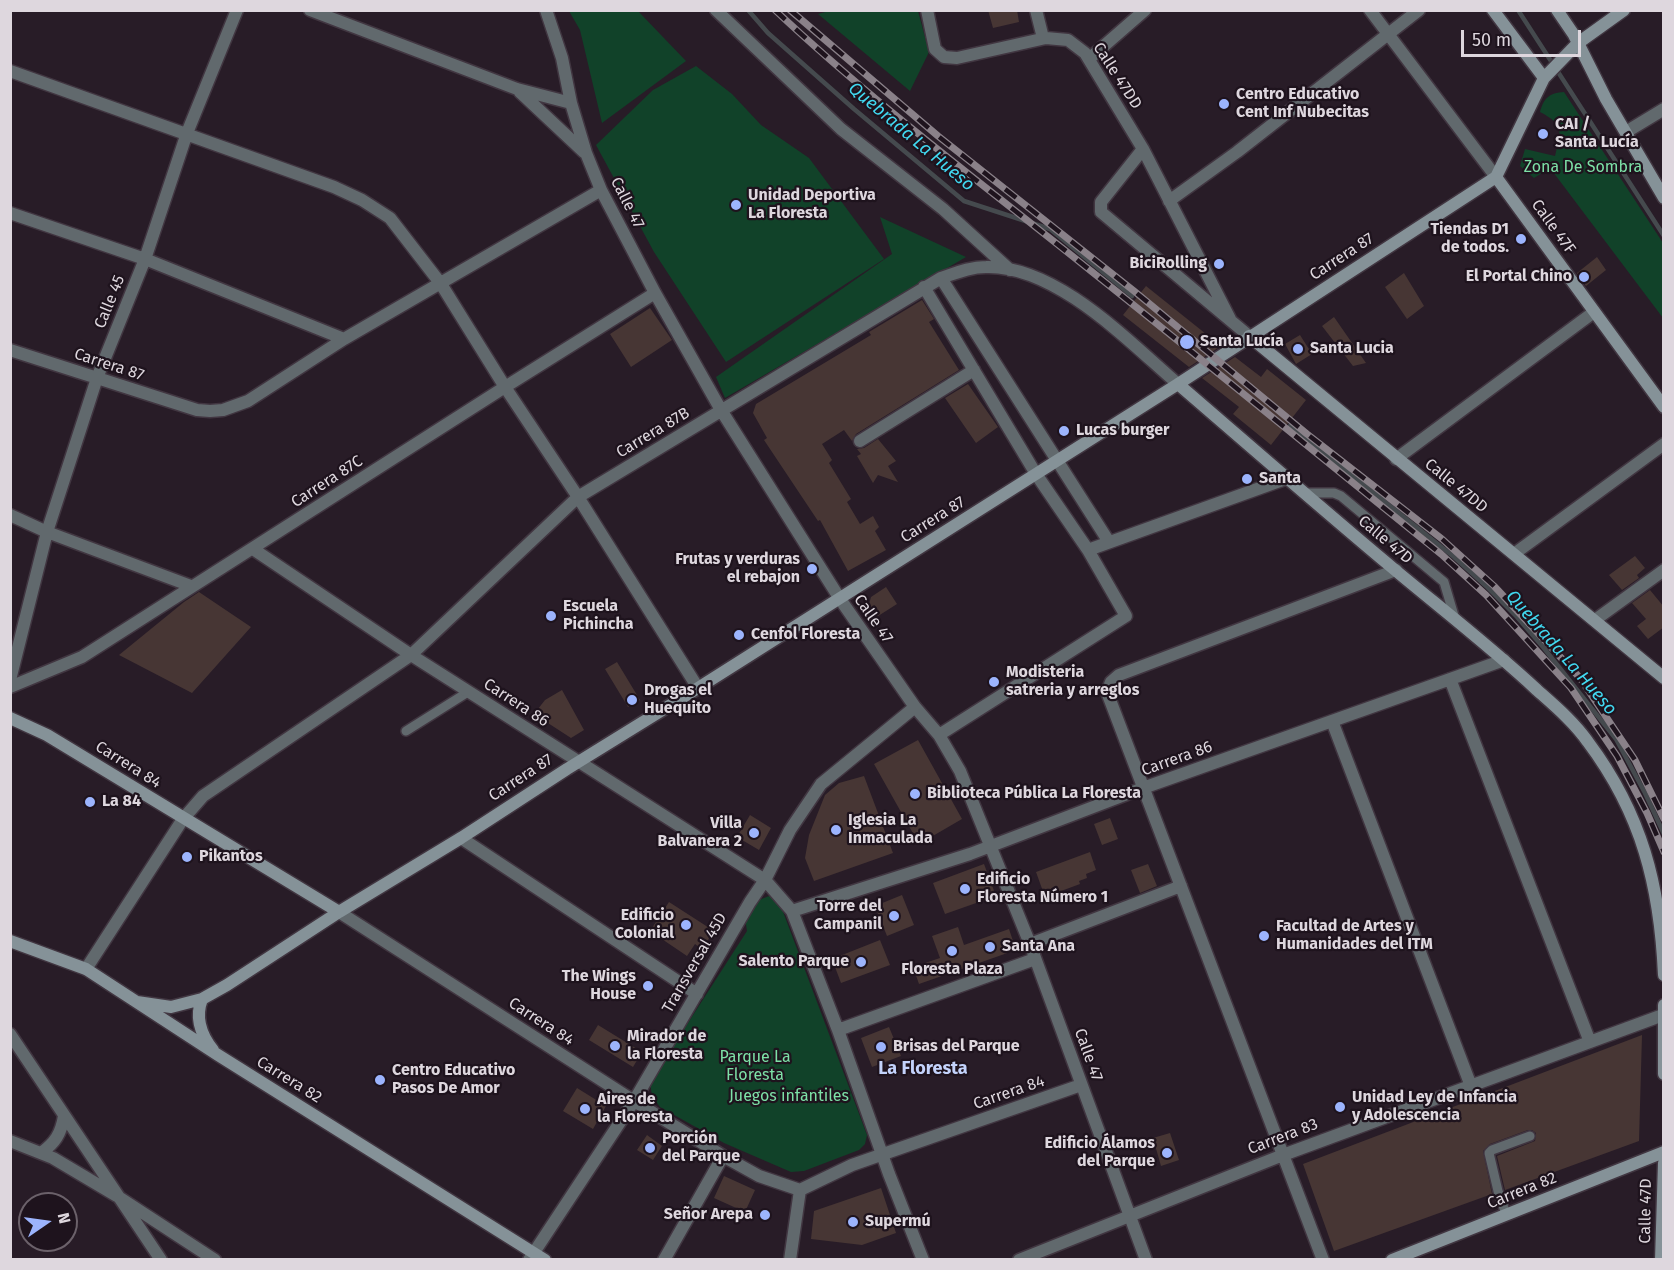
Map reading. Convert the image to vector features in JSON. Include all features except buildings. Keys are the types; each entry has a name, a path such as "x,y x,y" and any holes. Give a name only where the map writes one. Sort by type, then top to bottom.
{"street":[{"name":"Calle 45","path":"10,680 47,532 97,378 145,259 187,133 237,10"},
{"path":"310,10 517,89 571,104"},
{"name":"Calle 47","path":"546,10 562,58 571,104 586,153 601,189 655,293 721,410 840,599 915,706 939,735 960,771 1030,944 1146,1260"},
{"path":"716,10 841,129 943,209 1010,270"},
{"path":"927,10 936,49 939,54 948,58 957,58 1042,38 1036,10"},
{"path":"1090,58 1145,10"},
{"name":"Calle 47F","path":"1370,10 1496,177 1664,407"},
{"path":"1169,201 1237,152 1419,10"},
{"path":"1493,10 1547,75"},
{"path":"1557,10 1578,43 1606,99 1664,198"},
{"path":"1496,177 1547,75 1578,43 1624,10"},
{"name":"Calle 47DD","path":"1042,38 1068,40 1090,58 1143,149 1230,319"},
{"path":"10,70 334,187 362,200 390,218 441,284 698,688"},
{"path":"517,89 586,153"},
{"path":"1626,132 1664,109"},
{"name":"Calle 47DD","path":"1143,149 1101,202 1101,212 1396,459 1664,678"},
{"name":"Carrera 87","path":"137,1002 171,1007 202,999 840,599 1178,384 1496,177"},
{"path":"10,213 145,259 344,339 601,189"},
{"name":"Calle 47D","path":"941,278 970,269 987,267 1010,270 1053,284 1080,301 1504,660 1565,716 1587,740 1607,769 1630,810 1650,864 1662,938 1664,975"},
{"path":"941,278 1109,542"},
{"name":"Carrera 87B","path":"86,969 183,819 204,796 411,655 578,498 941,278"},
{"path":"924,287 1036,474 1088,550 1126,616 939,735"},
{"name":"Carrera 87C","path":"10,687 82,657 655,293"},
{"path":"1396,459 1594,312"},
{"name":"Carrera 87","path":"10,350 197,410 210,411 223,410 248,401 344,339"},
{"path":"861,441 974,370"},
{"path":"1514,554 1664,444"},
{"path":"1088,550 1288,478"},
{"path":"10,515 47,532 192,586"},
{"name":"Carrera 86","path":"253,549 468,692 765,880 792,911 923,1260"},
{"path":"1323,1260 1107,692 1111,682 1119,675 1396,570"},
{"path":"1595,620 1663,571"},
{"name":"Carrera 86","path":"792,911 991,846 1143,788 1504,660"},
{"path":"1450,679 1590,1042"},
{"name":"Transversal 45D","path":"531,1256 634,1101 765,880 790,830 821,784 915,706"},
{"name":"Carrera 84","path":"10,718 47,735 339,912 634,1101 759,1176 800,1190 852,1165 1081,1085"},
{"path":"1332,721 1471,1086"},
{"path":"461,838 697,994"},
{"path":"1030,944 1181,886"},
{"name":"Carrera 82","path":"10,941 86,969 531,1256 545,1260"},
{"path":"838,1030 1035,959"},
{"path":"202,999 198,1011 201,1029 208,1043 218,1055"},
{"path":"1664,1005 1664,1074"},
{"name":"Carrera 83","path":"1019,1260 1283,1155 1663,1015"},
{"path":"10,1034 161,1260"},
{"path":"40,1153 53,1144 61,1131 64,1116"},
{"path":"10,1141 52,1158 117,1196 215,1260"},
{"name":"Carrera 82","path":"1392,1260 1664,1152"},
{"path":"664,1260 723,1156"},
{"name":"Calle 47D","path":"1661,1260 1664,1162"},
{"path":"790,1260 800,1190"}],"lane":[{"path":"1304,493 1334,493 1341,496 1444,582 1455,620"},
{"path":"406,731 468,692"},
{"path":"1506,1214 1489,1153 1530,1136"}],"green space":[{"path":"833,10 918,11 929,52 910,91 818,14"},
{"path":"569,11 638,11 686,61 602,123 580,30"},
{"name":"Unidad Deportiva La Floresta","path":"696,66 732,94 761,125 809,158 884,259 726,362 654,252 596,145 653,90"},
{"name":"Zona De Sombra","path":"1564,92 1663,243 1663,318 1550,168 1534,178 1520,166 1525,149 1555,156 1559,130 1554,121 1540,112 1548,97"},
{"path":"880,217 966,257 725,398 716,377 892,254"},
{"name":"Parque La Floresta","path":"769,896 779,901 867,1135 865,1144 859,1150 804,1171 791,1172 724,1143 660,1107 652,1096 650,1082 747,931 745,918 759,900"}],"waterway":[{"name":"Quebrada La Hueso","path":"748,10 768,33 964,201 1050,229 1132,296"},
{"path":"1518,10 1664,236"},
{"name":"Quebrada La Hueso","path":"1290,426 1454,557 1517,617 1616,739 1664,834"}],"railway":[{"path":"775,10 891,111 1441,554 1486,595 1571,688 1617,756 1647,813 1664,852"},
{"path":"790,10 938,136 1134,291 1307,434 1442,539 1494,586 1580,678 1635,760 1664,819"}],"place":[{"name":"Centro Educativo Cent Inf Nubecitas","path":"1224,104"},
{"name":"CAI / Santa Lucía","path":"1543,134"},
{"name":"Unidad Deportiva La Floresta","path":"736,205"},
{"name":"Tiendas D1 de todos.","path":"1521,239"},
{"name":"BiciRolling","path":"1219,264"},
{"name":"El Portal Chino","path":"1584,277"},
{"name":"Santa Lucía","path":"1187,342"},
{"name":"Santa Lucia","path":"1298,349"},
{"name":"Lucas burger","path":"1064,431"},
{"name":"Santa","path":"1247,479"},
{"name":"Frutas y verduras el rebajon","path":"812,569"},
{"name":"Escuela Pichincha","path":"551,616"},
{"name":"Cenfol Floresta","path":"739,635"},
{"name":"Modisteria satreria y arreglos","path":"994,682"},
{"name":"Drogas el Huequito","path":"632,700"},
{"name":"Biblioteca Pública La Floresta","path":"915,794"},
{"name":"La 84","path":"90,802"},
{"name":"Iglesia La Inmaculada","path":"836,830"},
{"name":"Villa Balvanera 2","path":"754,833"},
{"name":"Pikantos","path":"187,857"},
{"name":"Edificio Floresta Número 1","path":"965,889"},
{"name":"Torre del Campanil","path":"894,916"},
{"name":"Edificio Colonial","path":"686,925"},
{"name":"Facultad de Artes y Humanidades del ITM","path":"1264,936"},
{"name":"Santa Ana","path":"990,947"},
{"name":"Floresta Plaza","path":"952,951"},
{"name":"Salento Parque","path":"861,962"},
{"name":"The Wings House","path":"648,986"},
{"name":"Mirador de la Floresta","path":"615,1046"},
{"name":"Brisas del Parque","path":"881,1047"},
{"name":"Centro Educativo Pasos De Amor","path":"380,1080"},
{"name":"Unidad Ley de Infancia y Adolescencia","path":"1340,1107"},
{"name":"Aires de la Floresta","path":"585,1109"},
{"name":"Porción del Parque","path":"650,1148"},
{"name":"Edificio Álamos del Parque","path":"1167,1153"},
{"name":"Señor Arepa","path":"765,1215"},
{"name":"Supermú","path":"853,1222"}],"district":[{"name":"La Floresta","path":"923,1069"}],"park label":[{"name":"Juegos infantiles","path":"789,1097"}]}
